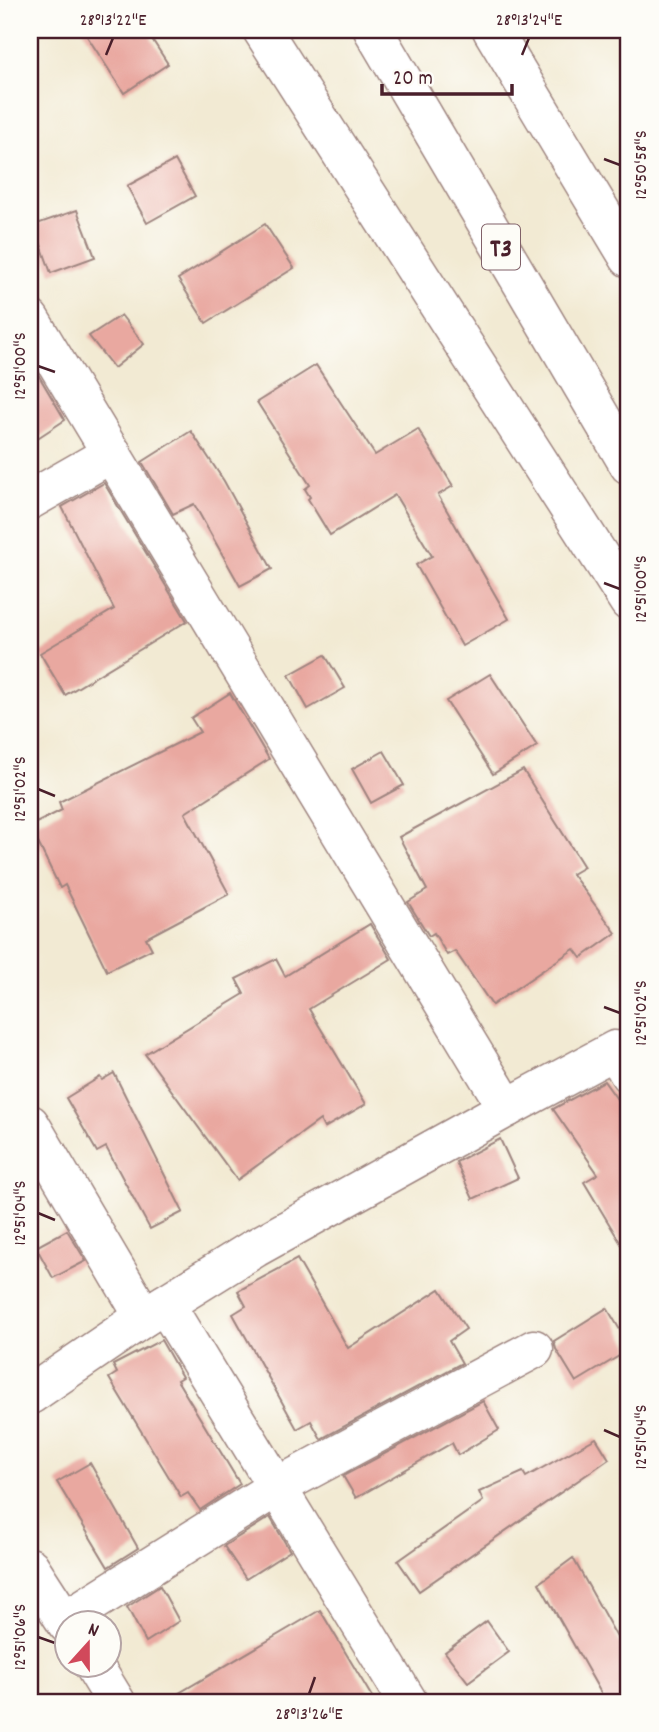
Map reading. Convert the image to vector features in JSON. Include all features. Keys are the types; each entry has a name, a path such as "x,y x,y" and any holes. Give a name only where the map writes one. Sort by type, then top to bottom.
{"main road":[{"path":"261,30 629,602"},
{"name":"T3","path":"373,30 629,465"},
{"path":"492,30 629,258"},
{"path":"30,319 506,1108"},
{"path":"30,500 112,453"},
{"path":"30,1395 155,1310 255,1248 506,1108 624,1054"},
{"path":"30,1124 277,1487 408,1702"},
{"path":"85,1610 277,1487 534,1349"},
{"path":"30,1566 58,1610"},
{"path":"103,1680 116,1702"}],"building":[{"path":"83,30 146,30 168,64 124,93"},
{"path":"175,160 195,196 147,223 127,186"},
{"path":"77,210 95,257 51,273 34,225"},
{"path":"265,224 294,268 206,323 178,279"},
{"path":"121,315 144,344 114,368 89,336"},
{"path":"30,361 65,420 30,443"},
{"path":"316,365 375,455 418,429 453,486 438,495 509,619 462,646 416,565 432,556 395,495 330,535 308,499 310,497 305,489 310,485 257,402"},
{"path":"191,431 224,481 272,569 240,586 194,504 173,514 142,462"},
{"path":"104,483 187,621 65,695 40,653 114,609 62,507"},
{"path":"325,655 345,688 308,709 289,675"},
{"path":"490,674 537,746 493,774 446,701"},
{"path":"230,693 269,759 185,813 229,894 146,938 152,949 107,971 65,885 60,888 30,826 62,810 59,802 200,732 191,718"},
{"path":"384,751 404,785 371,803 352,769"},
{"path":"523,770 584,867 572,874 616,933 581,958 574,949 492,1005 455,951 447,955 434,933 429,936 408,902 427,890 399,837"},
{"path":"370,924 391,959 309,1009 366,1104 324,1128 320,1120 237,1180 145,1054 244,994 236,979 276,959 285,976"},
{"path":"114,1073 183,1212 150,1229 106,1147 97,1152 66,1098 100,1077 102,1080"},
{"path":"604,1081 629,1116 629,1257 584,1182 598,1174 553,1109"},
{"path":"500,1139 518,1178 473,1199 456,1162"},
{"path":"67,1230 86,1261 53,1278 36,1247"},
{"path":"297,1259 348,1348 440,1289 466,1329 449,1341 462,1363 321,1439 311,1421 297,1429 233,1314 246,1306 238,1291"},
{"path":"607,1308 629,1345 629,1350 576,1382 554,1341"},
{"path":"161,1340 182,1377 177,1380 240,1484 200,1510 188,1493 181,1497 109,1378 117,1373 113,1365"},
{"path":"483,1401 499,1430 458,1455 452,1443 356,1498 343,1476"},
{"path":"596,1438 609,1459 419,1591 398,1561 483,1501 479,1492 523,1472 526,1477"},
{"path":"90,1463 138,1548 108,1567 57,1482"},
{"path":"270,1517 290,1551 246,1579 224,1546"},
{"path":"573,1558 629,1659 629,1702 606,1702 539,1583"},
{"path":"160,1586 179,1621 146,1642 127,1607"},
{"path":"320,1610 375,1702 164,1702"},
{"path":"487,1621 509,1652 468,1682 445,1652"}]}
